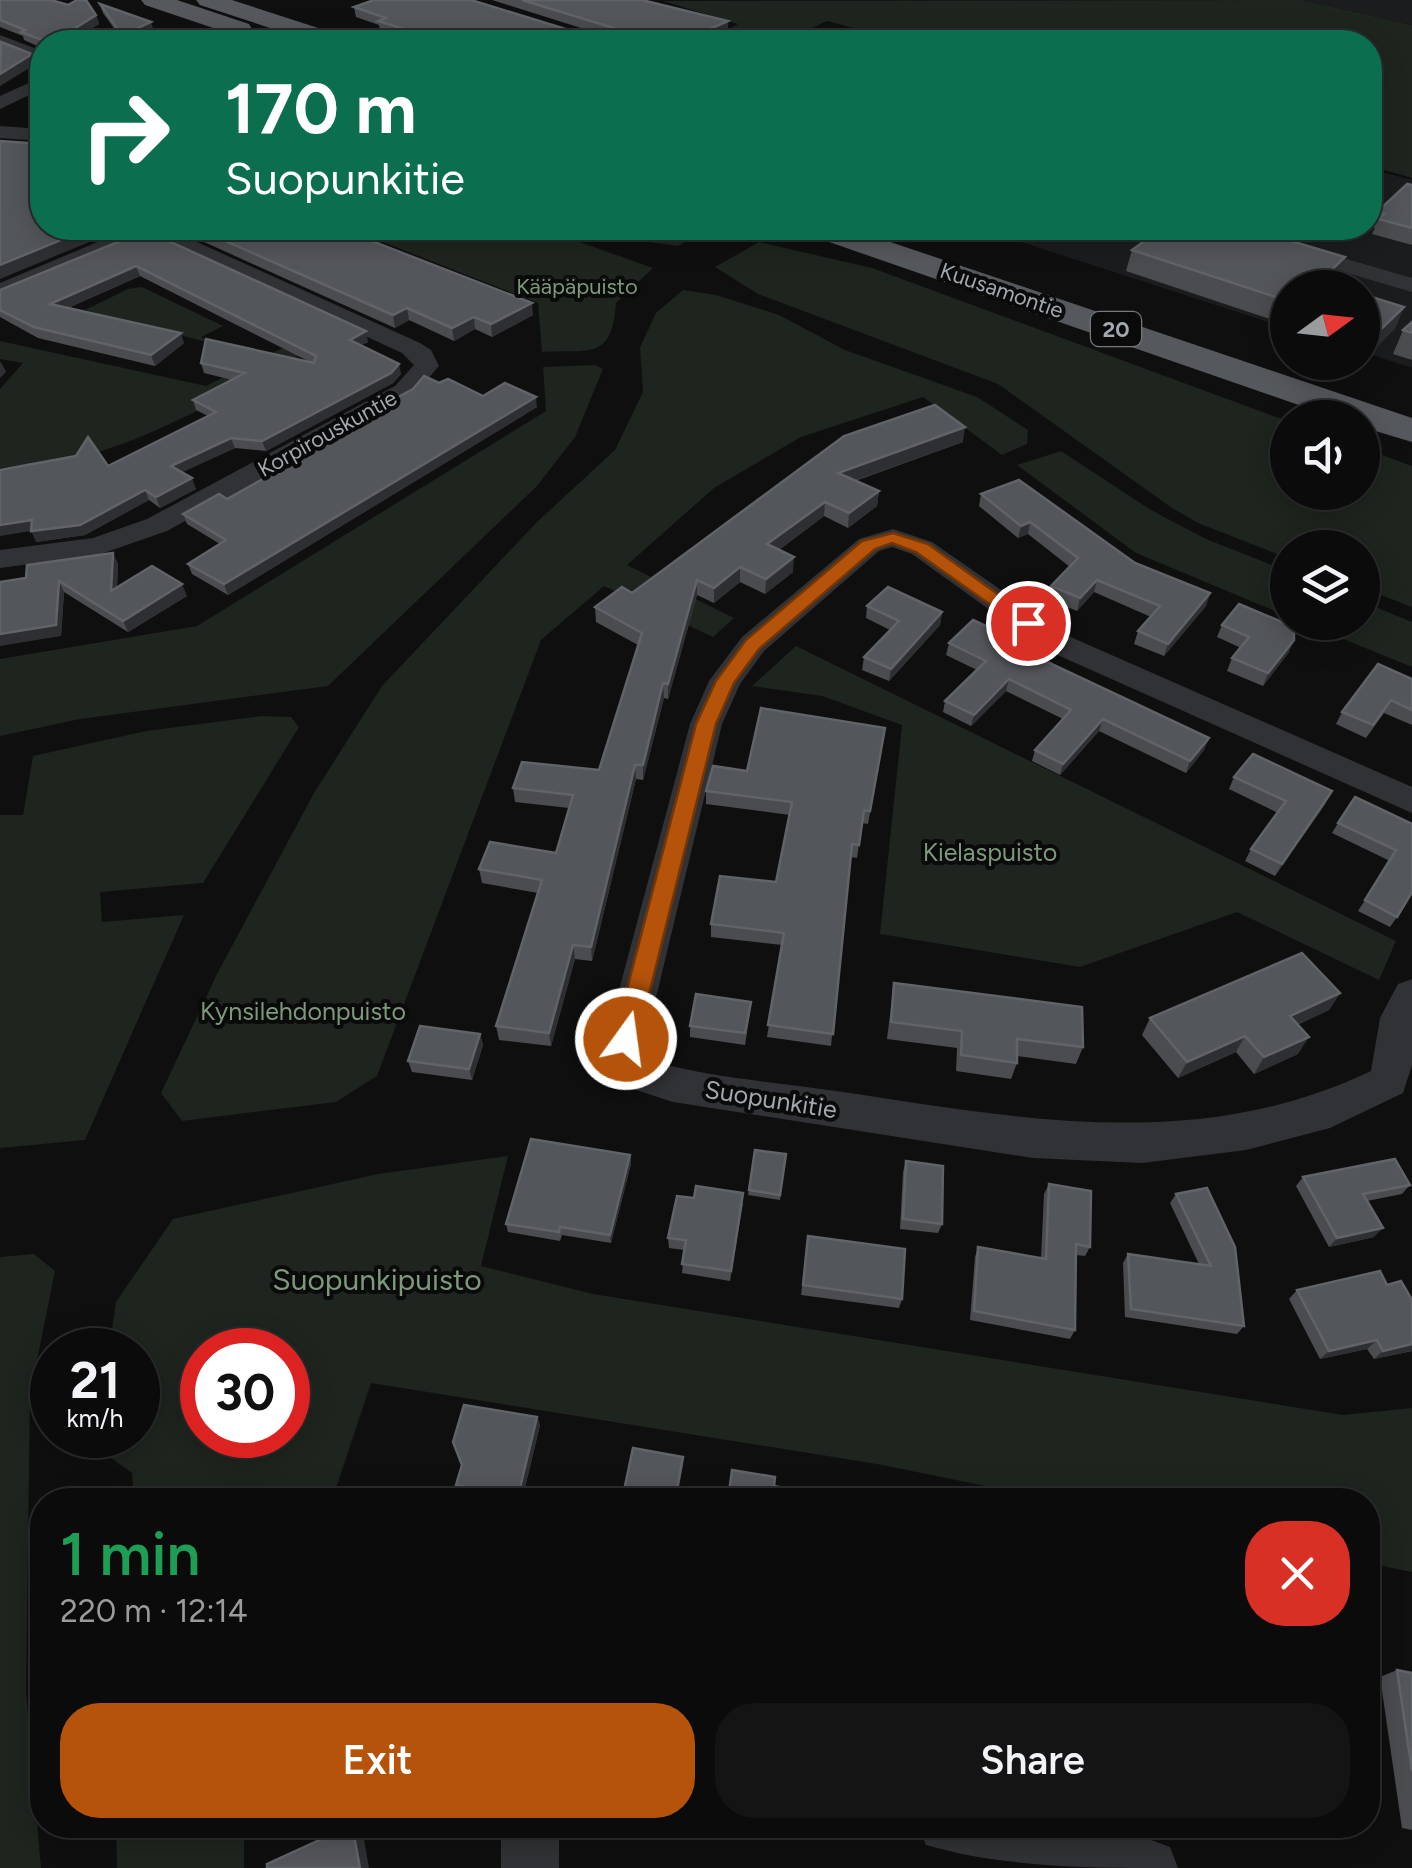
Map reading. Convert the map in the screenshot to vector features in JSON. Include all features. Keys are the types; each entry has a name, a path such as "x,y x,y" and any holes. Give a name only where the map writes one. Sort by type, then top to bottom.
{"highway":[{"path":"153,0 244,30"},
{"path":"208,0 300,30"},
{"name":"Kuusamontie","path":"855,240 1412,431"},
{"name":"Kuusamontie","path":"936,240 1270,352"},
{"path":"1352,380 1412,401"}],"street":[{"path":"0,40 30,53"},
{"path":"0,103 30,88"},
{"path":"0,132 30,134"},
{"name":"Korpirouskuntie","path":"0,290 124,240"},
{"name":"Korpirouskuntie","path":"0,559 98,546 157,525 404,391 427,366 411,348 173,240"},
{"path":"1260,240 1412,285"},
{"name":"Suopunkitie","path":"1412,801 1055,642 922,548 893,538 880,541 868,545 752,644 725,681 706,724 626,1039 641,1075 673,1084 1033,1139 1142,1144 1246,1131 1400,1089 1400,1018 1412,995"},
{"path":"530,1838 530,1868"},
{"path":"1008,1838 1150,1868"}],"shaded area":[{"path":"1302,0 1412,0 1412,25"},
{"path":"1382,172 1412,180 1412,368 1380,358 1380,270 1270,270 1270,322 1015,240 1382,240"}],"green space":[{"path":"1302,0 1412,25 1412,178 1382,169 1382,30 860,30 827,21 808,30 727,30 738,24 663,1"},
{"name":"Kääpäpuisto","path":"378,240 574,240 653,268 616,303 610,335 596,348 542,352 538,303"},
{"path":"634,240 688,240 678,246"},
{"path":"759,242 872,268 1270,415 1270,510 1380,510 1380,454 1412,466 1412,607 1380,595 1380,530 1270,530 1270,551 1198,523 998,384 758,294 715,267"},
{"path":"142,287 223,326 201,337 214,344 85,310 128,289"},
{"name":"Kynsilehdonpuisto","path":"683,290 716,295 779,315 845,350 977,397 1028,430 1027,444 1002,455 923,397 801,437 714,488 627,565 734,618 713,637 604,586 541,640 377,1076 336,1102 182,1121 161,1093 217,974 314,793 382,686 537,522 615,450 643,392 640,347 656,313"},
{"path":"329,325 344,332 213,403 144,435 77,458 0,468 0,389 23,363 0,359 0,341 206,386"},
{"path":"595,365 603,369 575,437 537,486 328,686 80,719 0,736 0,659 197,626 546,411 543,367"},
{"path":"1061,451 1151,510 1206,539 1270,564 1270,609 1136,553 1017,465"},
{"path":"1380,609 1412,622 1412,667 1346,640 1380,640"},
{"name":"Kielaspuisto","path":"796,646 1396,941 1379,980 1237,912 1080,967 880,934 902,725 822,696 752,686"},
{"path":"261,716 291,717 299,727 203,883 100,892 102,922 184,915 85,1140 0,1148 0,815 23,815 33,756 146,731"},
{"name":"Suopunkipuisto","path":"508,1156 481,1266 593,1294 1343,1415 1412,1408 1412,1572 1380,1565 1380,1488 996,1488 877,1464 371,1383 336,1488 133,1488 132,1473 111,1458 160,1458 160,1328 112,1328 116,1302 173,1219 378,1174"},
{"path":"34,1254 55,1271 44,1328 30,1328 26,1691 30,1838 38,1838 41,1868 0,1868 0,1257"},
{"path":"116,1838 244,1838 244,1868 117,1868"}],"building":[{"path":"0,0 51,0 68,5 86,0 96,15 72,30 30,30 30,35 0,20"},
{"path":"374,0 471,0 569,30 408,30 378,21 386,18 354,7"},
{"path":"522,0 642,0 728,21 707,30 615,30"},
{"path":"100,4 151,22 133,30 118,30"},
{"path":"1,42 30,53 30,55 0,74"},
{"path":"0,141 30,143 30,240 61,240 0,265"},
{"path":"1407,184 1412,185 1412,228 1382,220 1382,207"},
{"path":"123,240 166,240 366,331 350,340 399,364 391,373 262,441 231,438 171,466 192,478 156,497 145,490 80,525 31,531 32,520 0,525 0,470 76,456 88,437 108,466 216,412 193,400 245,373 201,363 206,339 314,363 316,356 136,266 50,304 181,333 151,355 34,327 0,310 0,290"},
{"path":"223,240 369,240 532,303 491,324 474,317 452,328 407,308 393,315"},
{"path":"1146,240 1288,240 1345,257 1331,270 1270,270 1270,295 1132,250"},
{"path":"1380,300 1404,307 1380,330"},
{"path":"424,376 439,383 448,379 483,396 505,383 536,397 224,584 188,564 226,540 183,514 219,494 227,499 322,446 309,445 413,389"},
{"path":"935,405 965,427 838,473 879,491 849,513 825,502 767,544 794,557 766,579 740,567 714,588 697,580 668,684 663,683 643,765 635,765 591,947 573,945 549,1033 496,1026 542,880 479,869 490,842 556,853 573,795 513,788 522,762 599,770 642,633 595,607 622,587 632,593 844,436"},
{"path":"1019,480 1135,563 1210,593 1168,644 1138,631 1160,606 1097,580 1080,598 1051,586 1078,558 1030,522 1021,526 981,494"},
{"path":"113,553 111,591 152,566 182,584 123,621 59,581 56,625 0,634 0,582 26,578 27,565"},
{"path":"888,587 942,612 891,669 864,657 899,621 867,606"},
{"path":"1239,604 1270,617 1270,640 1294,640 1268,673 1232,658 1249,637 1222,625"},
{"path":"973,620 1031,647 1026,652 1209,738 1190,761 1103,719 1063,764 1035,750 1071,710 1009,679 974,715 945,701 986,661 949,643"},
{"path":"1378,664 1412,679 1412,710 1391,700 1373,725 1342,712"},
{"path":"761,708 885,728 870,811 864,810 859,845 852,844 833,1034 768,1025 784,933 711,924 720,876 776,882 792,802 706,791 713,766 747,771"},
{"path":"1253,754 1332,791 1282,864 1251,849 1286,801 1234,777"},
{"path":"1355,797 1412,824 1412,892 1397,917 1365,900 1396,850 1338,823"},
{"path":"1302,953 1340,993 1290,1016 1309,1037 1264,1057 1245,1036 1187,1062 1150,1018"},
{"path":"894,983 1082,1007 1083,1047 1017,1039 1017,1063 961,1055 962,1031 891,1022"},
{"path":"696,994 751,1002 745,1033 690,1026"},
{"path":"420,1026 480,1034 469,1069 408,1061"},
{"path":"531,1139 630,1155 610,1235 506,1224"},
{"path":"755,1150 786,1154 780,1195 749,1190"},
{"path":"1395,1159 1410,1185 1363,1194 1383,1228 1337,1238 1303,1177"},
{"path":"906,1161 943,1166 942,1224 903,1219"},
{"path":"1049,1184 1091,1191 1090,1247 1076,1244 1075,1330 974,1311 978,1247 1046,1259"},
{"path":"696,1186 743,1193 731,1271 682,1264 686,1240 668,1238 677,1196 694,1198"},
{"path":"1207,1188 1235,1247 1244,1326 1131,1309 1128,1254 1211,1266 1176,1194"},
{"path":"808,1236 905,1249 902,1299 803,1285"},
{"path":"1380,1271 1387,1285 1401,1281 1412,1300 1412,1344 1383,1351 1377,1340 1329,1351 1297,1290"},
{"path":"464,1405 537,1417 520,1488 456,1485 462,1465 453,1442"},
{"path":"633,1448 683,1457 677,1488 625,1488"},
{"path":"732,1470 775,1477 774,1486 784,1488 730,1488"},
{"path":"1397,1670 1412,1673 1412,1771"},
{"path":"324,1838 354,1838 360,1868 267,1868 267,1864"}],"route":[{"path":"626,1039 706,724 725,681 752,644 868,545 893,538 922,548 1028,623"}]}
